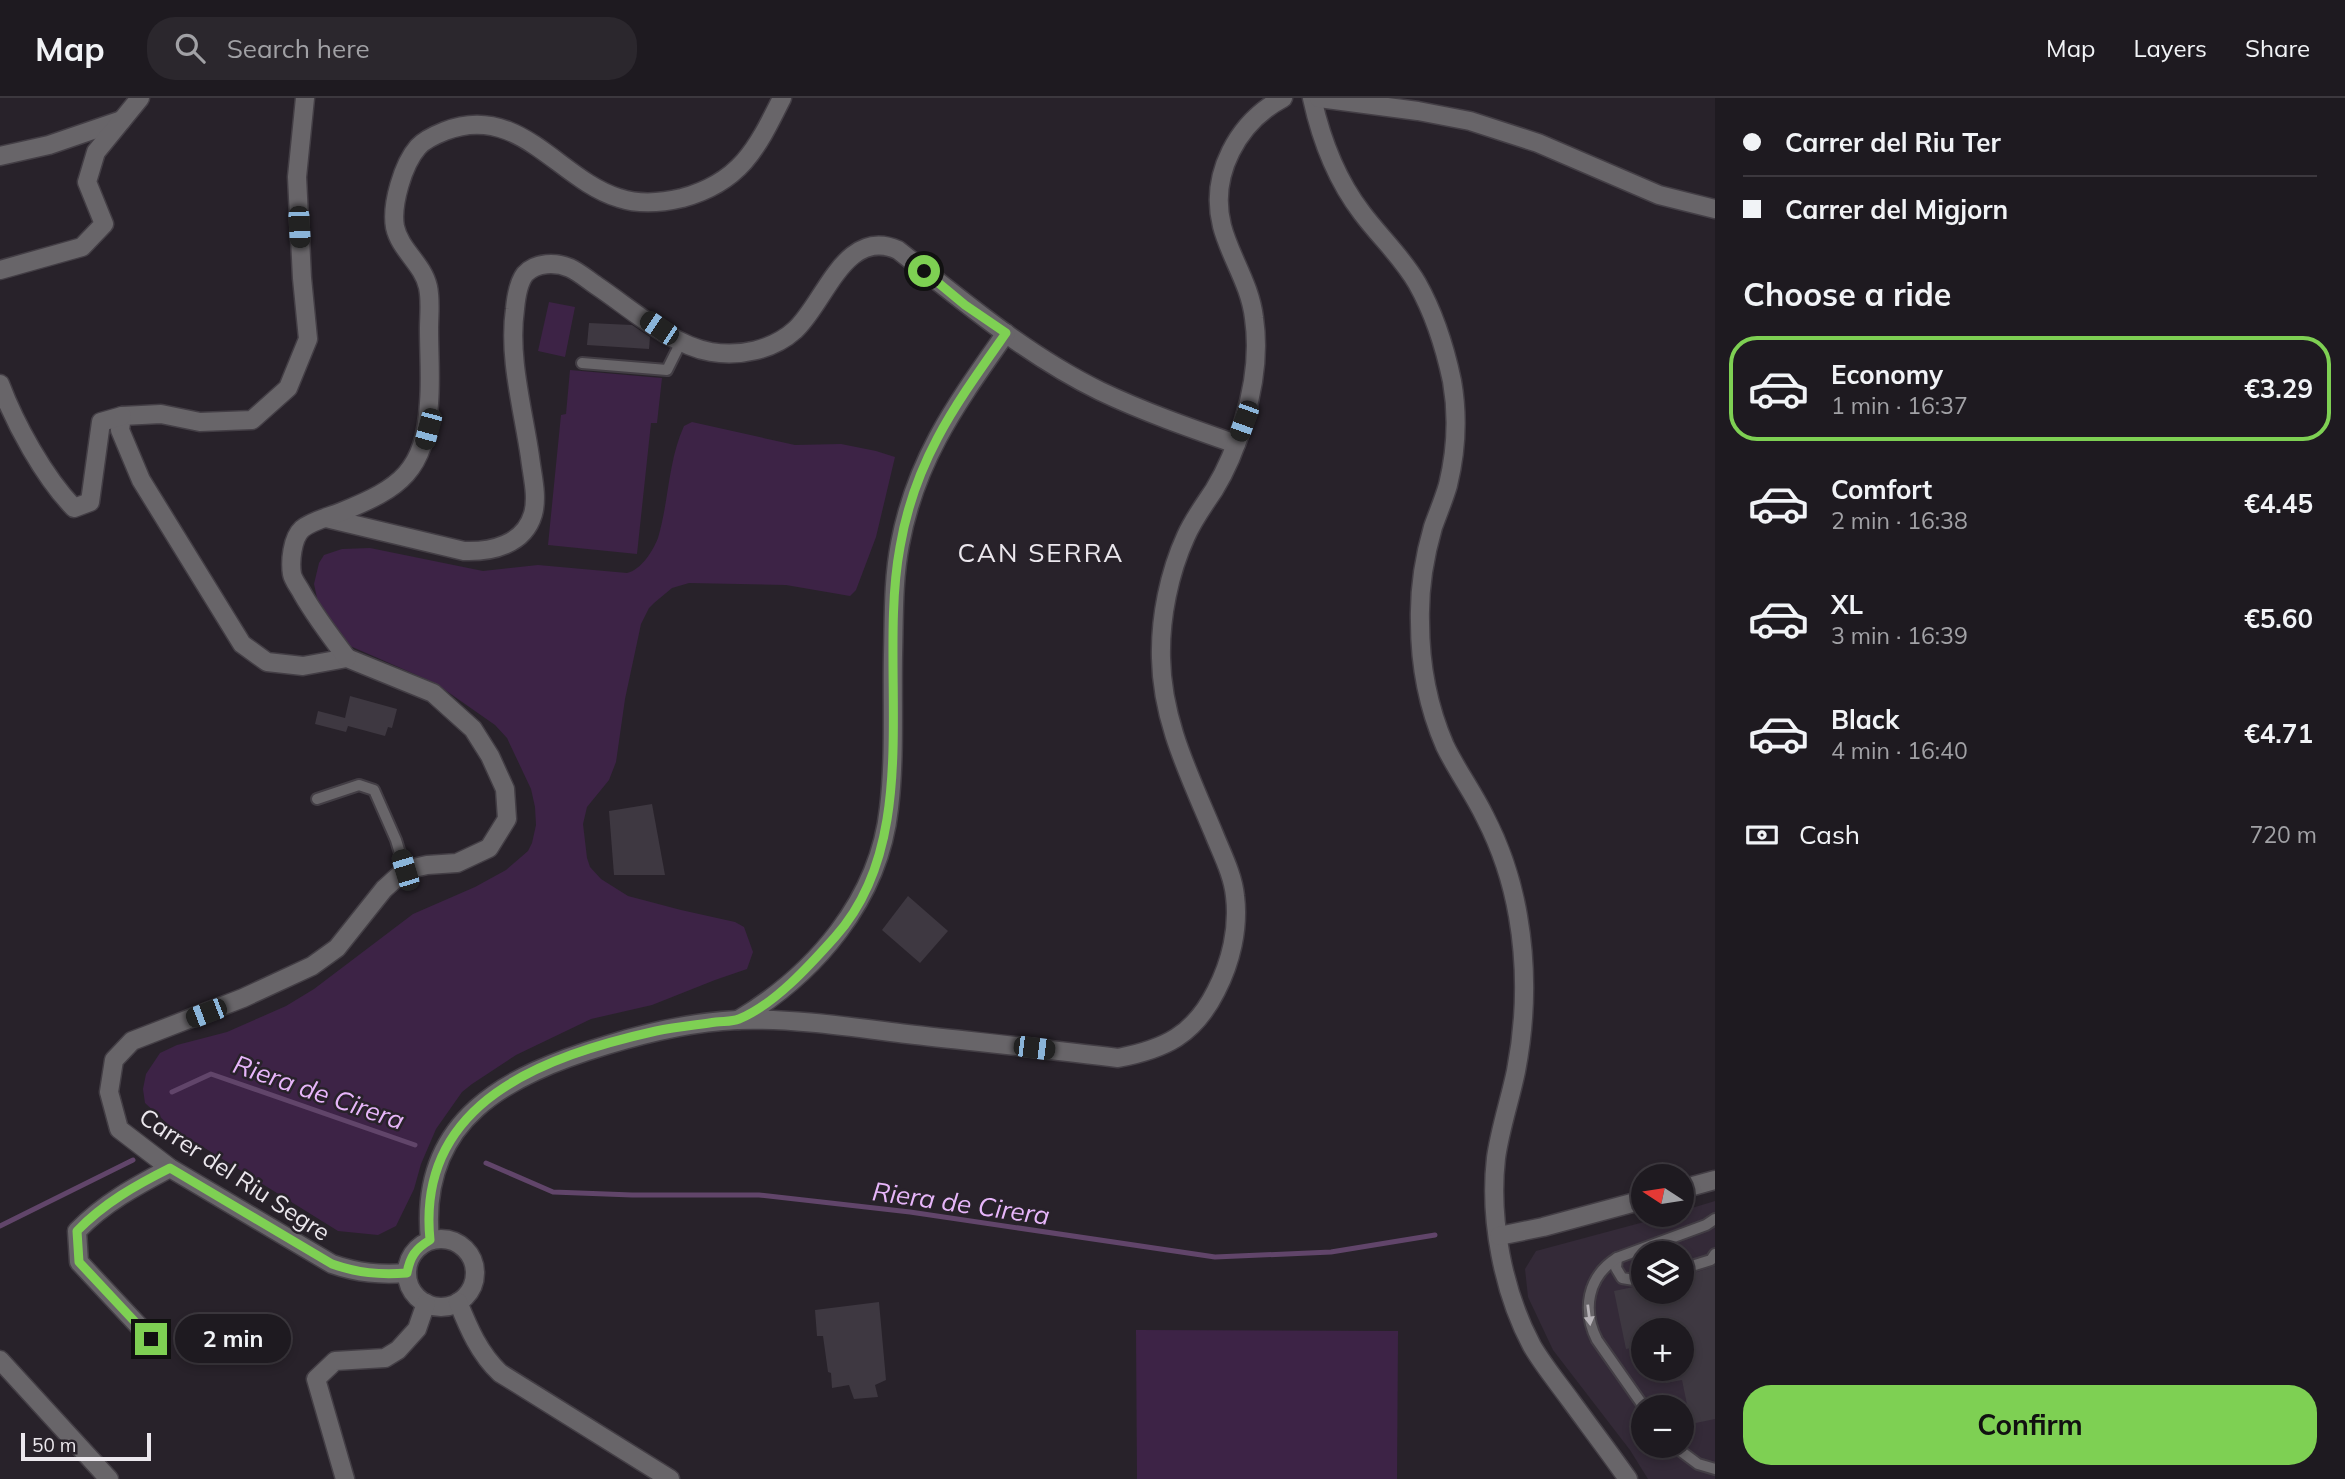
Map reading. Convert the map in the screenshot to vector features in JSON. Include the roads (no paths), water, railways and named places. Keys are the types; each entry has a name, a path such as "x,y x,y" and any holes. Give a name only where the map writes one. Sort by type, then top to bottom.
{"street":[{"path":"0,270 82,247 104,224 87,182 96,152 140,98"},
{"path":"0,384 8,406 56,489 75,508 90,502 101,422 122,416 161,414 200,422 252,420 288,388 308,340 297,177 305,98"},
{"path":"405,870 457,863 489,848 508,819 505,789 490,756 473,729 433,693 347,658 315,615 292,576 293,545 301,530 391,489 414,465 423,447 428,429 430,396 428,286 395,227 400,182 409,160 419,146 447,130 481,125 520,135 602,192 633,201 667,201 705,190 730,176 754,150 782,98"},
{"path":"430,1240 429,1198 440,1161 458,1127 484,1100 514,1080 582,1052 657,1031 738,1020 818,1023 1118,1058 1166,1045 1198,1020 1212,1000 1228,961 1234,938 1235,893 1228,868 1173,736 1161,680 1161,634 1176,560 1186,534 1216,488 1236,444 1250,398 1254,371 1254,316 1244,279 1222,226 1220,185 1232,148 1243,130 1254,117 1283,98"},
{"path":"1312,98 1322,136 1348,193 1398,256 1428,304 1446,355 1452,384 1455,418 1452,466 1434,525 1422,578 1421,647 1430,699 1444,744 1485,816 1505,864 1522,947 1525,976 1521,1041 1497,1157 1494,1188 1509,1291 1533,1348 1628,1479"},
{"path":"1319,98 1470,121 1538,143 1659,195 1715,209"},
{"path":"0,156 49,145 122,120"},
{"path":"326,518 464,551 483,552 501,547 527,528 533,514 535,491 516,367 513,323 524,275 532,268 544,265 570,268 681,342 710,352 737,354 776,343 796,330 836,273 862,249 886,244 898,250 965,305 1061,369 1100,390 1170,421 1236,444"},
{"path":"738,1020 782,990 839,933 874,868 889,810 895,571 906,517 927,457 940,430 1006,333"},
{"path":"122,416 120,430 141,480 242,644 267,662 303,666 347,658"},
{"name":"Carrer del Riu Segre","path":"405,870 384,889 337,948 312,966 243,998 132,1041 114,1060 109,1092 118,1129 170,1168 332,1264 356,1273 407,1273"},
{"path":"151,1339 79,1262 77,1231 95,1213 129,1189 170,1168"},
{"path":"1694,1187 1714,1184"},
{"path":"1499,1236 1631,1203"},
{"path":"430,1240 455,1242 472,1260 474,1274 471,1287 458,1302 443,1307 426,1303 413,1293 409,1284 407,1273 413,1254 430,1240"},
{"path":"458,1302 486,1360 500,1373 670,1479"},
{"path":"345,1479 316,1379 334,1361 385,1358 398,1350 417,1329 426,1303"},
{"path":"0,1360 109,1479"}],"lane":[{"path":"582,363 667,370 681,342"},
{"path":"317,799 359,785 374,790 396,840 405,870"},
{"path":"1636,1395 1597,1340 1588,1315 1590,1291 1607,1264 1617,1258 1706,1225 1715,1219"},
{"path":"1694,1265 1711,1260 1715,1254"},
{"path":"1617,1258 1616,1268 1622,1278 1631,1280"},
{"path":"1690,1458 1698,1464 1715,1469"}],"waterway":[{"name":"Riera de Cirera","path":"172,1092 211,1074 415,1145"},
{"name":"Riera de Cirera","path":"0,1226 133,1160"},
{"name":"Riera de Cirera","path":"486,1163 553,1192 759,1195 910,1212 1215,1257 1331,1252 1435,1235"}],"district":[{"name":"CAN SERRA","path":"1041,552"}]}
